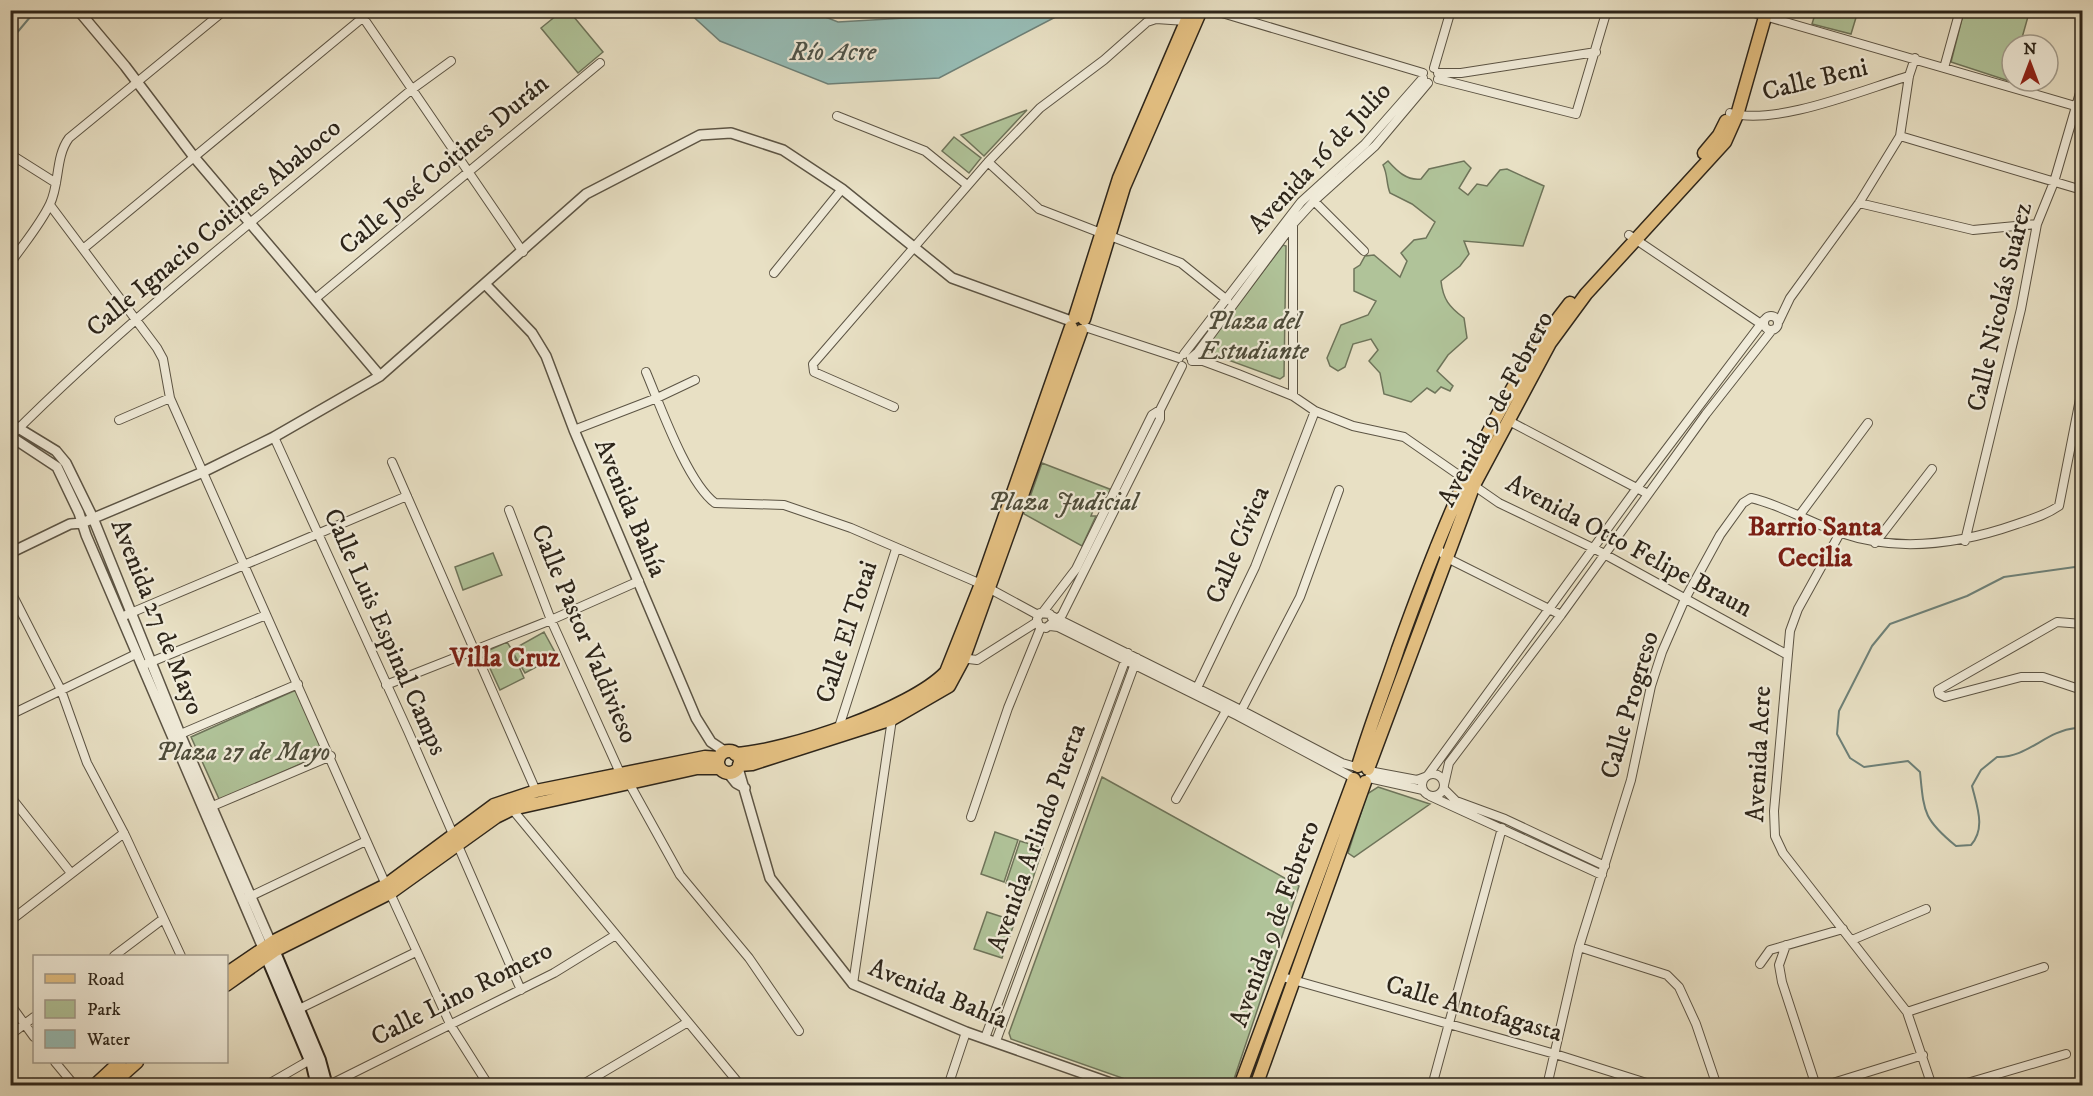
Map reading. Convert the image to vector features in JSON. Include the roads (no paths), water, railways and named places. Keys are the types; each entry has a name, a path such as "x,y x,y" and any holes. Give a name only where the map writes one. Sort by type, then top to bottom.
{"main road":[{"path":"1105,235 1201,10"},
{"name":"Avenida 9 de Febrero","path":"1256,1086 1294,980 1436,546 1542,338 1632,237 1725,142 1762,13"},
{"path":"729,762 752,764 892,719 949,686 1078,324 1105,235 1119,178 1188,16"},
{"name":"Avenida 9 de Febrero","path":"1240,1086 1279,976 1447,558 1469,482 1509,421 1550,343 1632,237"},
{"path":"455,841 494,806 536,791 729,762 839,727 909,699 937,682 958,658"},
{"path":"228,973 268,949 388,889 455,841 512,809 625,779"},
{"path":"228,983 268,949"},
{"name":"Avenida 27 de Mayo","path":"268,949 299,1009 320,1060 327,1086"},
{"name":"Avenida 27 de Mayo","path":"268,949 310,1060 317,1086"},
{"path":"94,1086 119,1063"},
{"path":"110,1086 136,1063"}],"street":[{"path":"78,10 194,157 380,376"},
{"path":"12,257 50,205 62,147 69,138 225,10"},
{"path":"358,10 411,90 469,169 523,252"},
{"path":"83,249 372,10"},
{"path":"1212,10 1424,78 1437,73 1461,73 1596,52"},
{"path":"1437,73 1451,10"},
{"path":"1424,78 1429,68 1437,73 1576,114 1607,10"},
{"path":"1744,10 1762,13 2079,107"},
{"path":"1944,68 1960,10"},
{"path":"894,407 814,372 813,364 967,185 1040,108 1104,60 1147,22 1188,16"},
{"path":"1423,790 1427,776 1595,549 1637,488 1755,333 1790,298 1859,203 1900,136 1909,76 1915,58"},
{"name":"Calle Ignacio Coitines Ababoco","path":"11,436 15,425 136,318 411,90 451,61"},
{"name":"Calle José Coitines Durán","path":"315,299 469,169 600,63"},
{"name":"Calle Beni","path":"1734,114 1750,117 1784,113 1909,76"},
{"name":"Avenida 16 de Julio","path":"1185,360 1293,224 1314,201 1375,146 1424,78"},
{"name":"Avenida 16 de Julio","path":"1053,621 1066,609 1160,419 1160,410 1185,360 1290,216 1365,144 1424,78"},
{"name":"Calle Nicolás Suárez","path":"1965,541 2018,320 2037,224 2054,182 2079,107 2082,86"},
{"path":"837,116 924,151 967,185"},
{"name":"Avenida Otto Felipe Braun","path":"10,553 70,524 82,523 203,472 274,437 380,376 486,285 586,194 700,135 731,133 783,150 842,189 912,248 952,278 1185,360 1203,361 1293,396 1315,411 1353,426 1404,437 1499,503 1595,549 1786,654"},
{"path":"1900,136 2082,190"},
{"path":"10,154 56,183"},
{"path":"988,162 1039,209 1181,263 1227,300"},
{"path":"774,273 842,189"},
{"path":"1314,201 1364,251"},
{"path":"1859,203 1973,230 2037,224"},
{"path":"50,205 136,318 164,359 170,398 243,566 331,756 366,842 451,1026 489,1086"},
{"path":"1290,216 1293,224 1293,396"},
{"path":"1632,237 1752,320 1767,322 1777,328 1790,298"},
{"name":"Avenida Bahía","path":"486,285 532,333 546,356 574,430 703,732 729,762 736,783 746,788 770,878 853,984 966,1032 1119,1086"},
{"path":"1752,320 1755,333"},
{"path":"1430,796 1437,796 1444,787 1449,763 1605,555 1767,322"},
{"path":"646,372 690,470 706,496 715,503 784,505 851,528 985,586 1040,619 1074,626"},
{"path":"574,430 657,398 695,380"},
{"name":"Calle Progreso","path":"1547,1086 1579,947 1631,780 1651,686 1662,652 1685,599 1720,535 1743,503 1750,498 1840,533 1875,543 1898,545 1965,541 2049,513 2059,506 2082,389"},
{"path":"119,420 170,398"},
{"name":"Avenida 16 de Julio","path":"958,658 977,660 1040,619 1076,569 1152,415 1160,410"},
{"name":"Calle Cívica","path":"1196,691 1255,567 1315,411"},
{"path":"1509,421 1648,494"},
{"path":"1799,516 1868,423"},
{"name":"Avenida 27 de Mayo","path":"15,425 56,451 66,463 93,518 126,615 136,654 146,664"},
{"name":"Avenida 27 de Mayo","path":"11,436 57,467 126,615 268,949"},
{"name":"Calle Luis Espinal Camps","path":"274,437 521,990"},
{"path":"392,462 536,791"},
{"path":"1875,543 1932,469"},
{"path":"1240,713 1300,597 1339,490"},
{"path":"126,615 407,496"},
{"name":"Calle Pastor Valdivieso","path":"509,510 551,620 625,779 680,875 749,958 799,1031"},
{"name":"Avenida Acre","path":"1840,533 1798,609 1786,654 1774,811 1775,836 1783,853 1907,1012 1932,1086"},
{"path":"1436,546 1447,558 1561,615"},
{"name":"Calle El Totai","path":"839,727 896,549"},
{"path":"386,685 551,620 639,581"},
{"path":"10,590 61,690 87,763 123,833 180,955"},
{"path":"1066,609 1067,622 1127,657"},
{"path":"146,664 266,615"},
{"path":"1040,619 1053,621 1058,627 1136,661 1361,774 1423,790 1430,796 1602,875"},
{"path":"971,818 1040,619"},
{"path":"2082,624 2057,622 1938,690 1939,694 1945,697 2021,677 2035,676 2082,690"},
{"path":"10,715 136,654"},
{"name":"Avenida Arlindo Puerta","path":"985,1038 1127,657"},
{"name":"Avenida Arlindo Puerta","path":"996,1041 1136,661"},
{"path":"176,736 298,684"},
{"path":"1196,691 1226,711 1240,713"},
{"path":"1176,799 1226,711"},
{"path":"853,984 892,719"},
{"path":"208,808 331,756"},
{"path":"1361,774 1417,780 1427,776 1439,776 1444,787 1456,801 1505,819 1605,867"},
{"path":"10,796 71,873"},
{"path":"512,809 614,936 741,1086"},
{"path":"1432,1086 1502,828"},
{"path":"10,921 123,833"},
{"path":"248,898 366,842"},
{"path":"1852,940 1926,909"},
{"path":"117,955 163,919"},
{"path":"1760,964 1770,950 1843,929"},
{"name":"Calle Lino Romero","path":"327,1086 521,990 614,936"},
{"path":"1786,945 1779,965 1782,982 1816,1086"},
{"path":"1579,947 1667,975 1679,987 1696,1024 1716,1086"},
{"path":"299,1009 416,952"},
{"path":"1907,1012 2044,967"},
{"name":"Calle Antofagasta","path":"1279,976 1555,1054 1656,1086"},
{"path":"10,1004 33,1036"},
{"path":"10,1035 33,1018"},
{"path":"580,1086 688,1022"},
{"path":"948,1086 966,1032"},
{"path":"1823,1086 1923,1054"},
{"path":"1957,1086 2066,1054"},
{"path":"265,1086 310,1060"},
{"path":"56,1063 75,1086"}],"water":[{"name":"Río Acre","path":"687,11 810,11 838,22 922,17 934,11 1067,11 939,78 828,84 720,41"}],"waterway":[{"path":"10,41 36,10"},
{"path":"2082,566 2004,577 1967,596 1890,624 1872,646 1839,711 1837,734 1850,758 1864,767 1908,761 1920,772 1927,814 1937,829 1956,846 1971,845 1978,832 1978,809 1972,786 1981,770 1997,757 2018,753 2065,730 2076,728 2082,734"}],"district":[{"name":"Barrio Santa Cecilia","path":"1815,542"},
{"name":"Villa Cruz","path":"505,658"}],"park label":[{"name":"Plaza del Estudiante","path":"1254,336"},
{"name":"Plaza Judicial","path":"1063,502"},
{"name":"Plaza 27 de Mayo","path":"243,752"}]}
